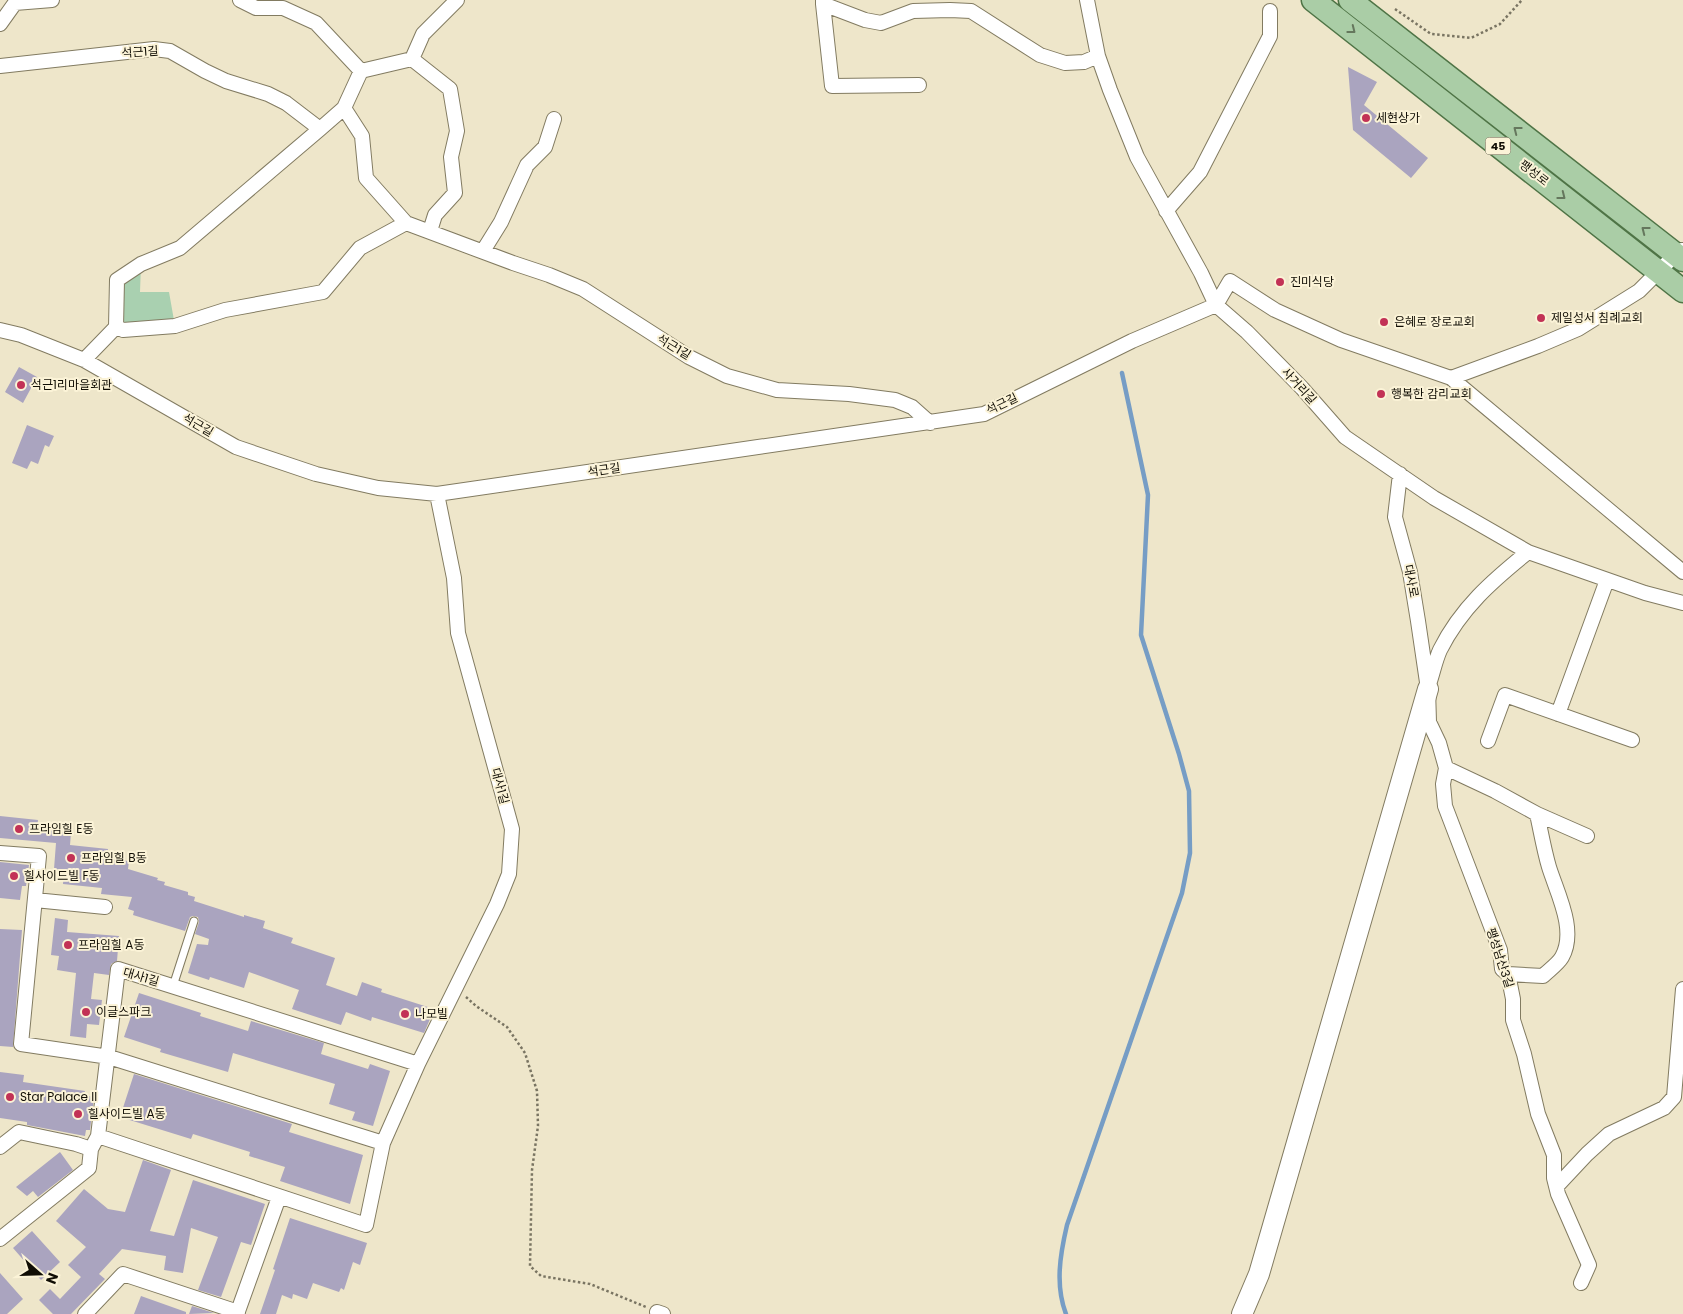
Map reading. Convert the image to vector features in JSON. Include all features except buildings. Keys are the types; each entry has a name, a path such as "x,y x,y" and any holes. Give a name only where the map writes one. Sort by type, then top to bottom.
{"main road":[{"name":"팽성로","path":"1313,0 1683,291"},
{"name":"팽성로","path":"1350,0 1681,255"}],"street":[{"path":"0,24 15,1 52,0"},
{"path":"240,0 256,8 283,8 316,23 361,71"},
{"path":"412,59 423,34 456,0"},
{"name":"사거리길","path":"1086,0 1098,56 1137,157 1201,273 1216,305 1247,332 1302,388 1345,437 1434,498 1528,552 1645,593 1683,603"},
{"path":"919,85 832,86 823,2 865,20 881,23 913,11 971,11 1040,55 1065,63 1084,62 1098,56"},
{"path":"1166,211 1200,172 1270,36 1270,11"},
{"name":"석근1길","path":"0,66 154,49 170,51 226,81 268,94 286,103 320,129"},
{"path":"361,71 412,59"},
{"path":"412,59 450,89 456,131 451,157 455,194 435,215 430,231"},
{"path":"84,360 116,327 117,280 141,264 180,248 320,129 344,108 361,71"},
{"name":"석근1길","path":"344,108 362,136 366,178 406,223 583,289 689,356 727,376 777,390 849,394 895,400 912,407 930,423"},
{"path":"483,252 502,222 517,184 527,165 545,147 554,119"},
{"path":"116,327 123,330 175,326 225,310 323,292 360,248 406,223"},
{"path":"1452,378 1578,329 1639,291 1658,272 1681,255"},
{"path":"1216,305 1230,281 1275,310 1341,340 1452,378 1683,572"},
{"name":"석근길","path":"0,330 84,360 236,447 316,474 378,488 437,494 984,414 1132,341 1216,305"},
{"name":"대사로","path":"1400,474 1395,517 1410,572 1428,690"},
{"name":"대사1길","path":"98,1136 366,1225 383,1143 418,1064 497,904 509,874 512,829 458,633 454,578 437,494"},
{"path":"1242,1314 1259,1274 1439,652 1473,600 1528,552"},
{"path":"1558,714 1608,580"},
{"name":"팽성남산3길","path":"1428,690 1430,722 1440,743 1446,768 1443,784 1445,806 1500,950 1502,969 1508,974 1513,999 1513,1020 1524,1054 1538,1114 1554,1155 1558,1194 1589,1266 1581,1283"},
{"path":"1488,741 1505,695 1632,740"},
{"path":"1446,768 1538,814 1588,836"},
{"path":"1508,974 1543,976 1562,957 1566,947 1565,919 1549,866 1538,814"},
{"path":"0,853 39,856 21,1044 109,1056 383,1143"},
{"path":"35,900 105,907"},
{"name":"대사1길","path":"0,1239 89,1168 91,1149 98,1136 118,969 418,1064"},
{"path":"1556,1186 1609,1134 1664,1108 1674,1097 1683,989"},
{"path":"0,1147 19,1132 91,1149"},
{"path":"85,1314 123,1274 237,1313 279,1197"}],"lane":[{"path":"173,986 194,921"}],"path":[{"path":"1390,6 1430,34 1471,38 1500,24 1522,0"},
{"path":"456,987 476,1006 507,1027 525,1053 537,1091 538,1126 532,1170 530,1266 541,1276 590,1284 660,1313"}],"green space":[{"path":"141,264 140,292 169,292 175,326 123,330 117,280"}],"waterway":[{"path":"1066,1314 1061,1292 1060,1270 1062,1247 1067,1225 1182,893 1190,853 1189,791 1141,635 1148,495 1122,373"}],"place":[{"name":"세현상가","path":"1366,118"},
{"name":"진미식당","path":"1280,282"},
{"name":"제일성서 침례교회","path":"1541,318"},
{"name":"은혜로 장로교회","path":"1384,322"},
{"name":"석근1리마을회관","path":"21,385"},
{"name":"행복한 감리교회","path":"1381,394"},
{"name":"프라임힐 E동","path":"19,829"},
{"name":"프라임힐 B동","path":"71,858"},
{"name":"힐사이드빌 F동","path":"14,876"},
{"name":"프라임힐 A동","path":"68,945"},
{"name":"이글스파크","path":"86,1012"},
{"name":"나모빌","path":"405,1014"},
{"name":"Star Palace II","path":"10,1097"},
{"name":"힐사이드빌 A동","path":"78,1114"}]}
